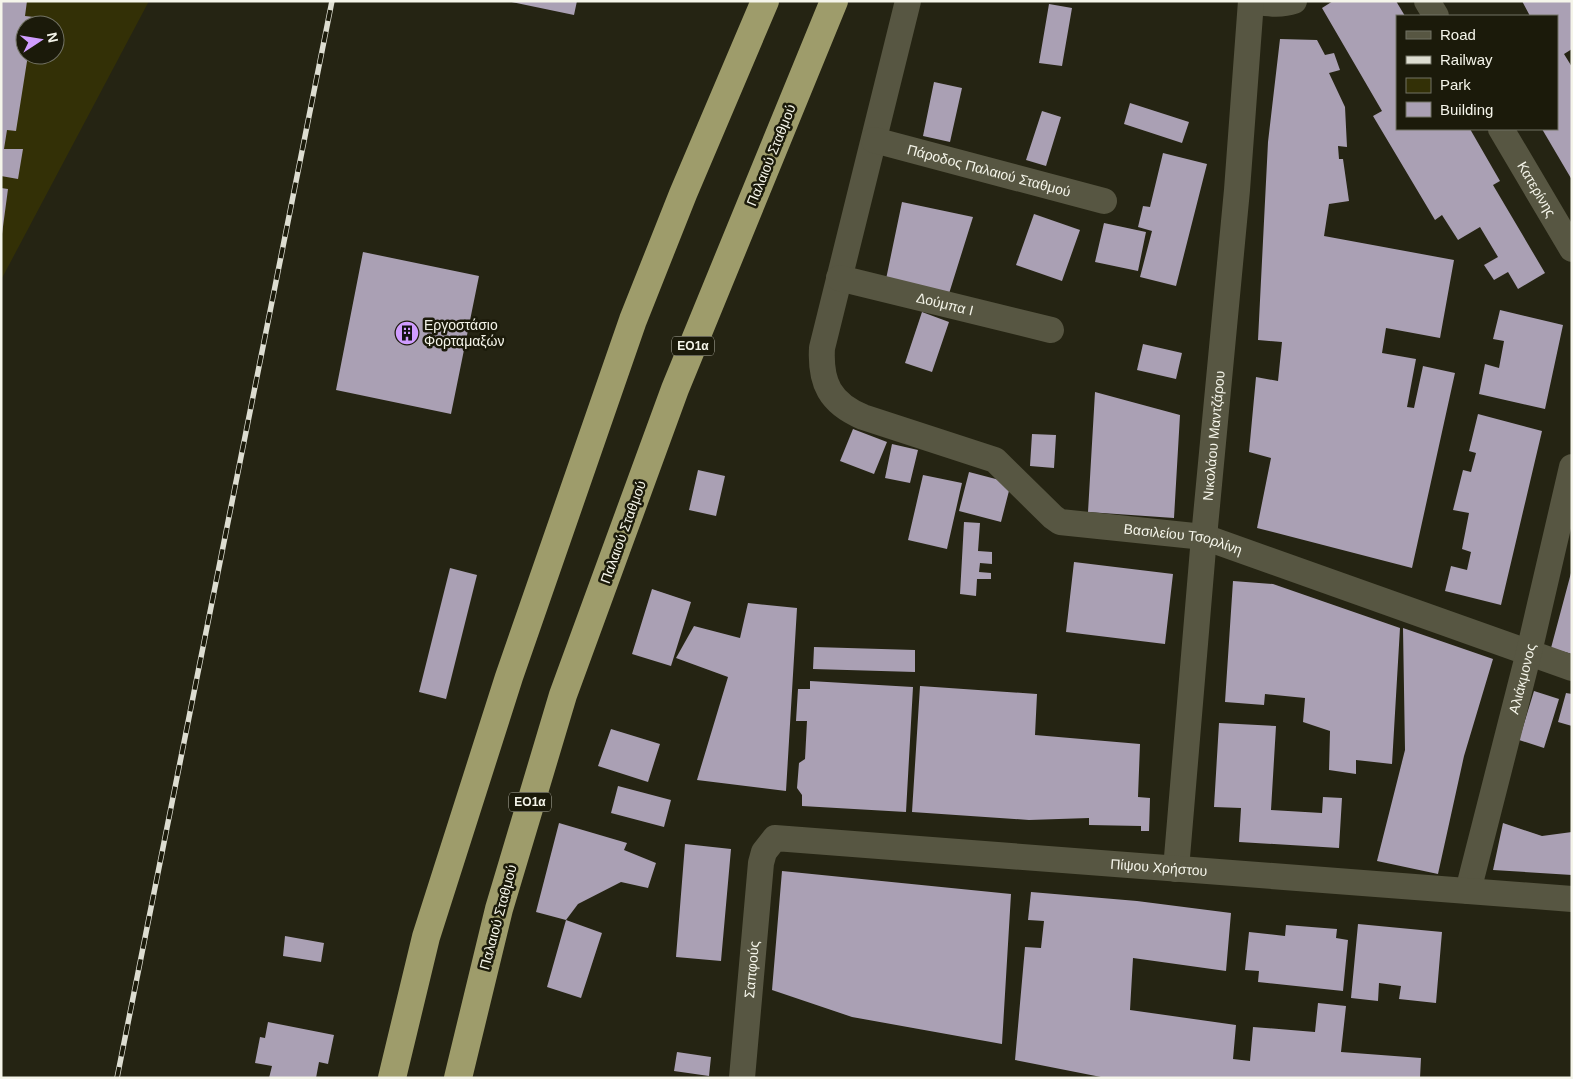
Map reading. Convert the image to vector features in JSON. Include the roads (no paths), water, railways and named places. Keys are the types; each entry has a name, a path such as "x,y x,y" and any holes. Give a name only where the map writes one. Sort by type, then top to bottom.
{"highway":[{"path":"392,1078 426,937 509,677 633,320 683,194 765,1"},
{"name":"Παλαιού Σταθμού","path":"458,1078 499,909 563,695 675,389 834,1"}],"street":[{"path":"839,278 908,1"},
{"path":"1251,1 1285,4 1294,1"},
{"name":"Νικολάου Μαντζάρου","path":"1176,869 1204,537 1237,190 1251,1"},
{"path":"1427,1 1435,15"},
{"name":"Κατερίνης","path":"1502,130 1572,249"},
{"name":"Πάροδος Παλαιού Σταθμού","path":"874,140 1104,201"},
{"name":"Βασιλείου Τσορλίνη","path":"839,278 822,348 821,362 824,378 833,398 848,411 995,460 1056,520 1064,523 1204,537 1572,668"},
{"name":"Δούμπα Ι","path":"839,278 1051,330"},
{"name":"Αλιάκμονος","path":"1468,891 1529,652 1572,467"},
{"name":"Πίψου Χρήστου","path":"761,863 764,852 775,838 1572,899"},
{"name":"Σαπφούς","path":"742,1078 761,863"}],"railway":[{"path":"117,1078 332,1"}],"place":[{"name":"Εργοστάσιο Φορταμαξών","path":"407,333"}]}
